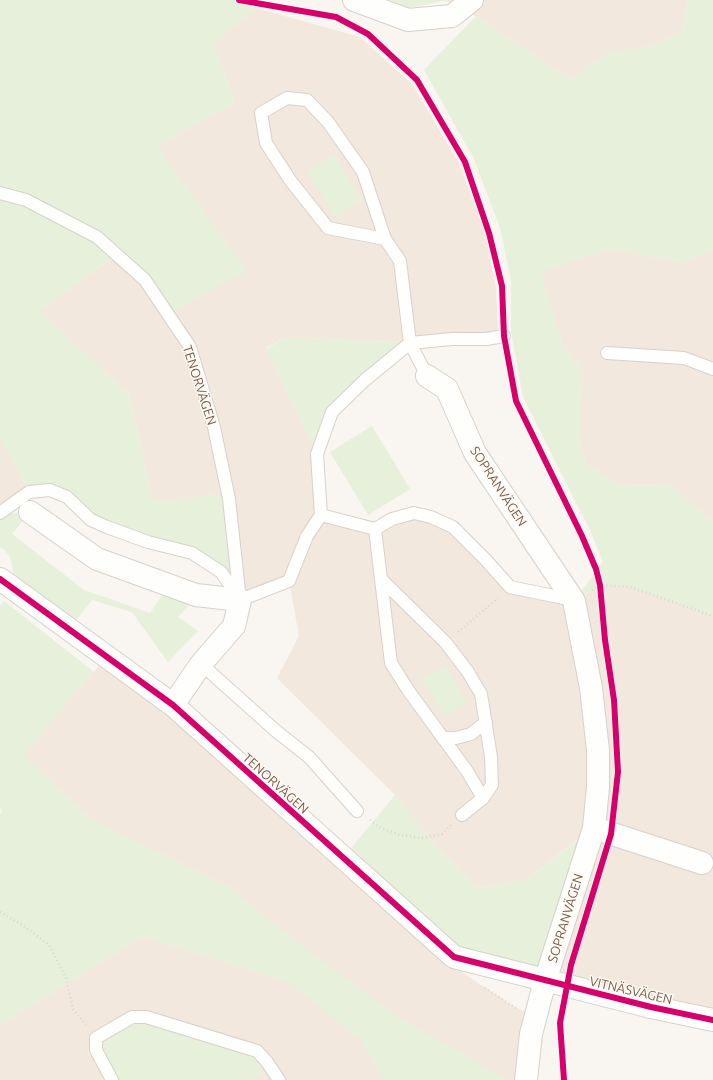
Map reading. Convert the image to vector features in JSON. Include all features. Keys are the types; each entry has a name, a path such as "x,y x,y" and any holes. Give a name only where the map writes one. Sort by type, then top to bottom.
{"street":[{"path":"354,0 408,20 452,16 472,0"},
{"name":"SOPRANVÄGEN","path":"427,376 447,390 476,453 574,600 591,688 598,750 598,787 594,828 545,981 531,1034 526,1080"},
{"path":"23,506 97,559 196,595 240,600"},
{"name":"TENORVÄGEN","path":"0,579 173,705 454,957 545,981"},
{"name":"TENORVÄGEN","path":"173,705 201,664 234,626 240,600"},
{"path":"594,828 702,863"},
{"name":"VITNÄSVÄGEN","path":"545,981 651,1007 713,1020"}],"lane":[{"name":"SOPRANVÄGEN","path":"385,239 328,228 290,180 266,143 261,113 287,98 307,100 328,122 363,172 385,239 400,261 410,343 427,376"},
{"name":"TENORVÄGEN","path":"0,193 26,200 97,237 145,280 190,347 214,427 229,499 240,600"},
{"path":"0,513 23,506 29,492 50,490 68,497 91,520 148,542 192,552 222,572 240,600 289,581 307,536 321,515 317,454 332,412 365,380 410,343 452,339 486,339 504,336"},
{"path":"607,353 684,358 713,369"},
{"path":"321,515 375,528 392,519 414,513 431,517 453,527 510,587 574,600"},
{"path":"375,528 391,663 408,690 467,771 483,798"},
{"path":"381,579 446,643 468,672 481,694 491,758 492,784 483,798 462,815"},
{"path":"201,664 276,731 309,757 357,811"},
{"path":"442,738 456,738 471,734 486,722"},
{"path":"112,1080 96,1050 96,1038 132,1017 146,1017 257,1051 267,1062 279,1080"}],"path":[{"path":"328,16 335,14 368,34 417,80 465,162 489,233 502,286 504,336 516,401 582,536 596,569 600,585 630,587 713,616"},
{"path":"446,643 510,587"},
{"path":"357,811 381,828 400,835 422,838 442,834 462,815"},
{"path":"0,912 24,926 49,945 66,978 73,1009 96,1038"},
{"path":"480,984 513,1006 536,1017 560,1023"}],"shaded area":[{"path":"688,0 682,32 654,46 609,53 570,79 476,16 446,1"},
{"path":"256,8 360,37 413,85 460,165 485,233 496,287 498,333 410,343 287,337 266,348 317,454 321,515 375,528 414,513 453,527 510,587 574,601 600,585 630,587 713,616 713,1019 545,981 593,828 526,880 478,888 423,831 395,795 277,678 299,636 289,581 240,600 219,494 153,502 129,394 39,311 117,255 157,146 235,102 213,44"},
{"path":"609,249 682,262 713,249 713,522 671,486 619,485 586,464 579,440 579,406 583,371 562,344 540,271"},
{"path":"0,438 29,492 0,511"},
{"path":"106,656 454,967 513,1006 536,1017 516,1080 0,1080 0,1025 143,936 289,982 232,889 92,820 23,754"}],"green space":[{"path":"0,0 258,0 256,8 213,44 235,102 157,146 247,271 168,314 117,255 39,311 129,394 153,502 219,494 229,499 240,600 221,572 192,553 107,527 67,497 29,492 0,438"},
{"path":"390,0 448,0 408,8"},
{"path":"688,0 713,0 713,249 682,262 609,249 541,271 562,344 583,371 579,406 579,440 586,464 619,485 671,486 713,522 713,616 630,587 600,585 574,601 603,562 591,532 523,397 511,332 511,281 500,228 473,157 424,70 476,16 570,79 609,53 654,46 682,32"},
{"path":"334,155 362,201 335,217 307,171"},
{"path":"287,337 410,343 332,412 317,454 266,349"},
{"path":"372,426 410,489 368,515 330,452"},
{"path":"10,513 17,513 24,519 12,534 84,590 150,613 164,593 189,605 178,617 198,631 168,662 132,612 92,600 74,623 13,574 9,555 0,547 0,520"},
{"path":"4,601 94,672 24,754 92,820 232,889 311,953 402,1019 507,1080 384,1080 362,1041 289,982 143,936 0,1025 0,814 2,812 0,808 0,606"},
{"path":"444,665 467,702 445,715 422,679"},
{"path":"395,795 423,831 478,888 526,880 594,828 545,981 454,957 343,858"},
{"path":"134,1024 153,1025 255,1058 264,1073 249,1080 119,1080 102,1050 105,1041"}],"cycle path":[{"path":"239,0 336,17 368,34 417,80 465,162 489,233 502,286 504,336 516,401 582,536 596,569 600,585 605,640 614,700 618,772 611,834 571,965 560,1023 564,1080"},
{"path":"0,579 173,705 454,957 651,1007 713,1020"}]}
